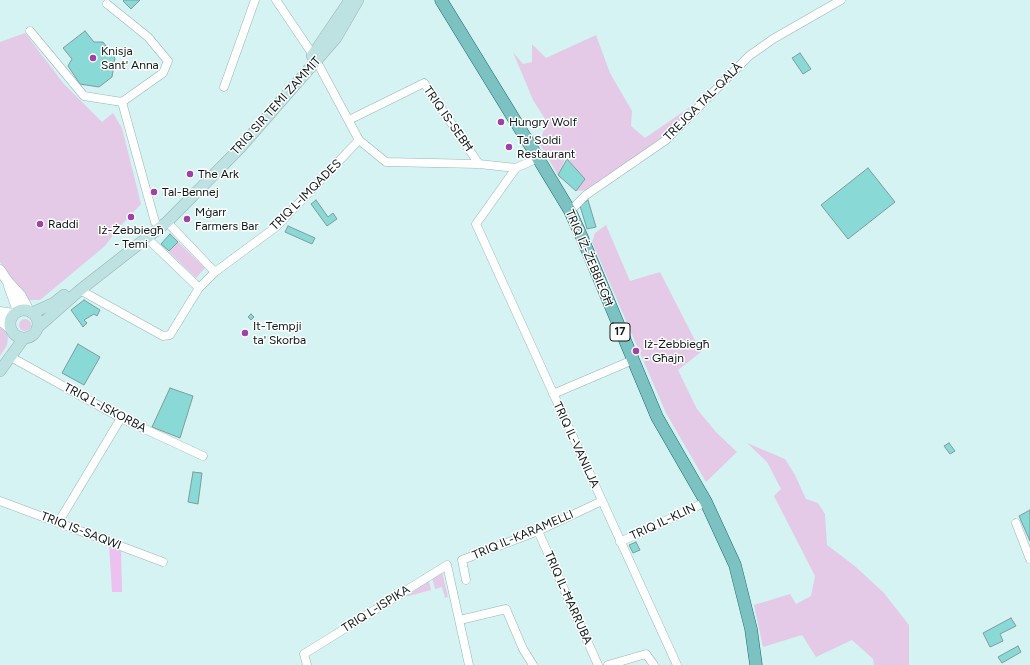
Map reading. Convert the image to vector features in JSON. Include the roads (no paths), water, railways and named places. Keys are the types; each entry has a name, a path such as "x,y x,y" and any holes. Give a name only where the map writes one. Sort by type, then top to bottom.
{"main road":[{"name":"TRIQ SIR TEMI ZAMMIT","path":"315,58 350,0"},
{"name":"TRIQ SIR TEMI ZAMMIT","path":"37,328 80,290 146,237 240,148 315,58 336,38 358,0"},
{"name":"17","path":"431,0 449,14"},
{"name":"TRIQ IŻ-ŻEBBIEGĦ","path":"441,0 570,211 657,417 706,502 735,565 751,629 756,665"},
{"name":"TRIQ SIR TEMI ZAMMIT","path":"23,312 54,303 160,224"},
{"path":"0,371 9,356 24,338 32,335 37,328 37,320 23,312 10,320 12,331 9,356"},
{"path":"12,331 24,338"}],"street":[{"path":"224,87 255,0"},
{"path":"276,0 315,58 359,140 386,162 479,164 516,168 538,158"},
{"name":"TREJQA TAL-QALÀ","path":"570,211 586,195 666,140 749,56 773,39 841,0"},
{"path":"30,31 84,96 122,102 163,73 168,61 148,37 107,4"},
{"name":"TRIQ IS-SEBĦ","path":"349,120 424,83 479,164"},
{"path":"122,102 160,224 214,272"},
{"name":"TRIQ L-IMQADES","path":"80,290 163,336 170,335 199,288 214,272 276,227 359,140"},
{"name":"TRIQ IL-VANILJA","path":"516,168 476,224 677,665"},
{"path":"146,237 199,288"},
{"path":"0,270 8,282 23,312 0,312"},
{"path":"0,320 12,331"},
{"name":"TRIQ L-ISKORBA","path":"9,356 121,418 203,456"},
{"path":"553,394 632,360"},
{"path":"58,523 121,418"},
{"name":"TRIQ IS-SAQWI","path":"0,501 163,562"},
{"name":"TRIQ IL-KARAMELLI","path":"466,580 462,560 538,531 602,501"},
{"name":"TRIQ IL-KLIN","path":"620,542 706,502"},
{"path":"1016,523 1030,559"},
{"name":"TRIQ IL-ĦARRUBA","path":"538,531 598,665"},
{"name":"TRIQ L-ISPIKA","path":"307,665 304,654 447,565 460,620"},
{"path":"460,665 468,663 460,620 506,609 523,648 533,665"},
{"path":"608,665 646,654 654,665"}],"place":[{"name":"Knisja Sant' Anna","path":"93,58"},
{"name":"Hungry Wolf","path":"501,122"},
{"name":"Ta' Soldi Restaurant","path":"509,147"},
{"name":"The Ark","path":"190,174"},
{"name":"Tal-Bennej","path":"154,192"},
{"name":"Iż-Żebbiegħ - Temi","path":"131,217"},
{"name":"Mġarr Farmers Bar","path":"187,219"},
{"name":"Raddi","path":"40,224"},
{"name":"It-Tempji ta' Skorba","path":"245,333"},
{"name":"Iż-Żebbiegħ - Għajn","path":"636,351"}]}
